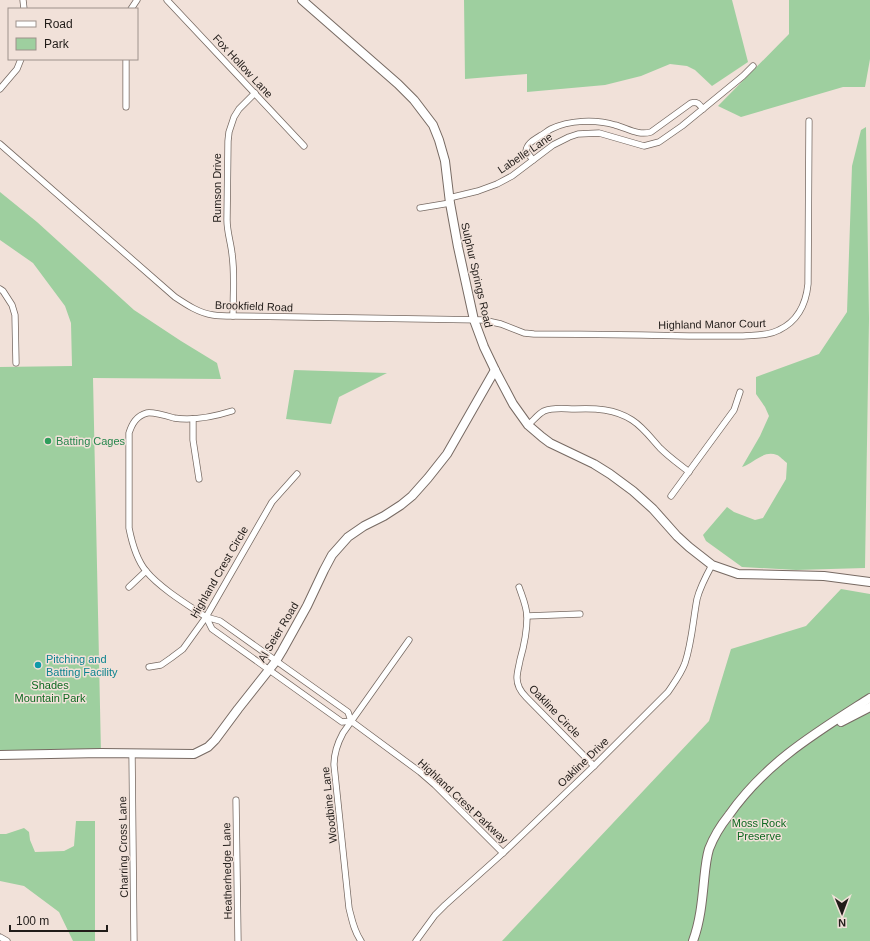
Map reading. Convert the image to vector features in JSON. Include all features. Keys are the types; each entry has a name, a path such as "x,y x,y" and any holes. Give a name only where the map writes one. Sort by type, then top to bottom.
{"street":[{"name":"Fox Hollow Lane","path":"167,0 304,146"},
{"name":"Sulphur Springs Road","path":"302,0 398,84 414,100 432,125 439,140 445,161 458,247 474,320 484,347 495,370 513,404 528,425 546,440 594,464 633,491 653,509 677,536 712,565 738,574 824,576 870,582"},
{"path":"0,89 17,69 21,60"},
{"path":"126,60 126,107"},
{"name":"Labelle Lane","path":"420,208 450,200 497,184 512,176 553,145 578,134 599,133 644,146 659,142 703,109 753,66"},
{"name":"Rumson Drive","path":"233,316 233,267 226,220 228,141 231,124 234,117 239,109 255,93"},
{"path":"533,160 526,151 529,143 552,129 565,124 577,122 599,122 617,125 641,134 651,132 691,103 697,103 703,109"},
{"name":"Highland Manor Court","path":"474,320 492,321 524,333 534,334 729,336 768,334 787,326 800,312 804,304 807,289 809,121"},
{"name":"Brookfield Road","path":"0,144 175,297 188,306 201,312 213,315 233,316 474,320"},
{"path":"0,289 12,305 15,315 16,362"},
{"name":"Al Seier Road","path":"0,754 194,754 208,747 276,661 307,606 332,555 348,537 401,505 412,496 428,478 447,454 495,370"},
{"path":"671,496 734,410 740,392"},
{"path":"528,425 544,411 557,409 588,408 614,412 632,419 672,459 689,472"},
{"name":"Highland Crest Parkway","path":"232,411 213,417 193,419 175,418 148,413 141,415 132,425 129,433 129,528 132,542 146,571 168,590 206,617 220,621 348,712 351,721 430,780 503,853"},
{"path":"193,419 199,479"},
{"name":"Highland Crest Circle","path":"149,667 161,665 183,649 206,617 272,502 297,474"},
{"name":"Oakline Drive","path":"416,941 435,915 445,905 503,853 594,766 668,692 674,684 684,664 690,643 698,598 712,565"},
{"path":"128,587 146,571"},
{"name":"Oakline Circle","path":"519,587 527,616 517,678 518,686 521,692 594,766"},
{"path":"527,616 580,614"},
{"name":"Highland Crest Parkway","path":"206,617 212,629 234,645 342,722 351,721"},
{"path":"234,645 240,636"},
{"name":"Woodbine Lane","path":"361,941 356,934 352,923 349,908 334,765 336,749 338,741 351,721 409,640"},
{"path":"309,698 315,689"},
{"path":"693,941 700,916 709,849 718,829 755,783 778,761 806,739 870,698"},
{"path":"806,739 870,707"},
{"name":"Charring Cross Lane","path":"132,753 134,941"},
{"name":"Heatherhedge Lane","path":"236,800 238,941"},
{"path":"0,937 7,941"}],"green space":[{"path":"464,0 732,0 748,62 712,86 695,70 687,66 670,64 641,76 605,85 527,92 527,74 465,79"},
{"path":"789,0 870,0 870,59 865,87 843,87 741,117 718,106 789,34"},
{"path":"866,127 869,319 865,568 796,570 742,567 706,541 703,535 727,507 734,512 755,520 763,518 786,479 787,463 777,455 767,454 742,467 760,436 769,416 756,394 756,377 819,354 847,312 852,166 861,130"},
{"name":"Shades Mountain Park","path":"0,192 37,222 134,310 217,363 221,379 93,378 101,753 0,751 0,367 72,366 71,323 65,306 33,263 0,240"},
{"path":"294,370 387,373 339,397 331,424 286,419"},
{"name":"Moss Rock Preserve","path":"841,589 870,594 870,941 502,941 709,721 731,649 806,626"},
{"path":"76,821 95,821 95,941 73,941 59,912 24,886 0,881 0,834 6,834 24,828 29,832 30,840 35,852 64,851 74,846"}],"place":[{"name":"Batting Cages","path":"48,441"},
{"name":"Pitching and Batting Facility","path":"38,665"}]}
